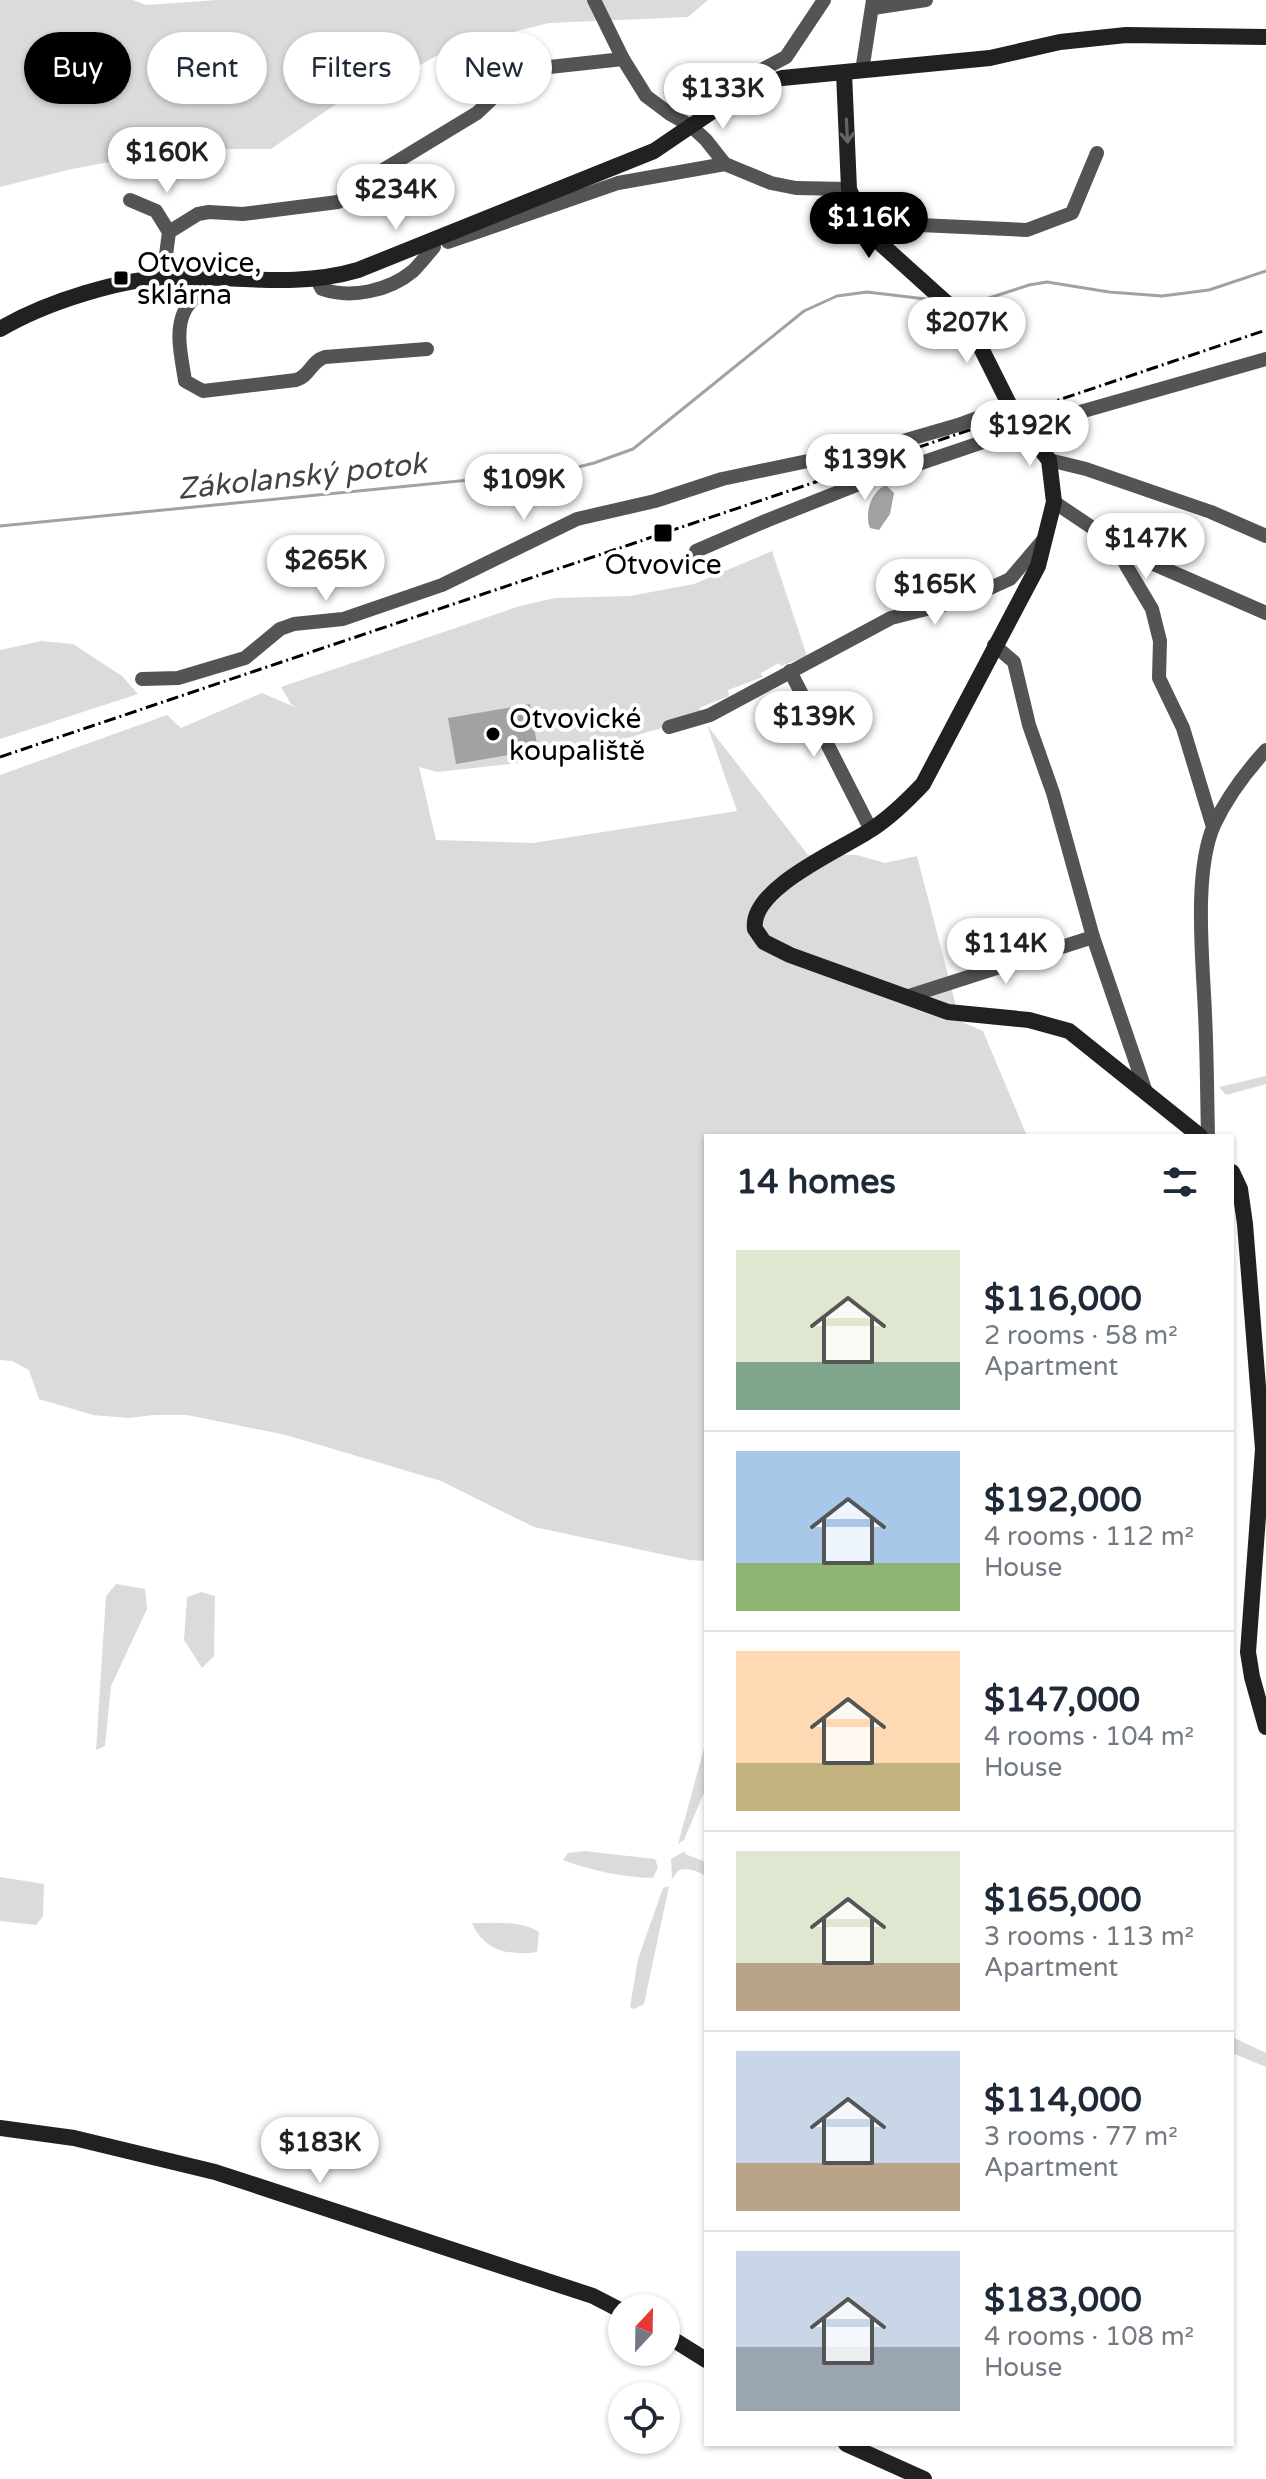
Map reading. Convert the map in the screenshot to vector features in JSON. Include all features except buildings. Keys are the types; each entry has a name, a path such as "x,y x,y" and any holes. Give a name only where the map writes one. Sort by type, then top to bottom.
{"street":[{"path":"594,0 623,59 646,96 691,126 725,164 771,183 796,188 849,189"},
{"path":"714,108 710,100 716,94 786,57 824,0"},
{"path":"862,71 873,4 926,0"},
{"path":"317,280 322,289 333,293 369,291 413,271 430,244 654,151 714,108 754,87 782,78 990,58 1060,42 1126,35 1266,37"},
{"path":"169,232 198,214 209,212 243,214 338,202 383,170 477,113 522,70 623,59"},
{"path":"844,73 849,189 860,215 881,244 951,307 977,340 1010,406 1049,460 1054,502 1038,566 923,784 899,810 774,891 757,910 755,929 764,942 790,955 948,1012 1029,1020 1069,1031 1198,1134"},
{"path":"881,244 901,230 920,225 1038,228 1072,213 1097,153"},
{"path":"0,329 57,301 163,278 317,280 358,270 618,183 725,164"},
{"path":"130,200 156,211 169,232 163,278"},
{"path":"206,278 202,290 183,313 180,327 185,381 203,391 296,380 307,374 318,359 325,357 427,349"},
{"path":"696,551 859,484 1024,428 1266,359"},
{"path":"142,679 178,678 245,658 280,629 294,624 343,619 442,585 577,519 655,501 731,477 893,444 1010,406"},
{"path":"1049,460 1086,469 1211,512 1266,536"},
{"path":"1054,502 1133,555 1266,613"},
{"path":"669,727 710,715 891,618 966,599 1010,579 1044,538"},
{"path":"1116,543 1152,609 1160,641 1159,678 1183,728 1213,827"},
{"path":"994,645 1014,662 1029,725 1053,793 1093,937 1146,1092"},
{"path":"790,671 871,830"},
{"path":"1208,1134 1200,936 1205,856 1213,827 1240,779 1266,750"},
{"path":"906,997 1093,937"},
{"path":"1234,1176 1240,1189 1245,1224 1263,1449 1248,1652 1266,1727"},
{"path":"0,2128 74,2138 215,2172 593,2296 608,2304"},
{"path":"680,2344 704,2359"},
{"path":"850,2446 924,2479"}],"shaded area":[{"path":"0,0 133,0 146,5 218,0 708,0 688,17 549,23 514,32 436,32 436,56 420,65 420,32 283,32 283,104 336,104 271,149 208,149 153,154 72,169 0,187"},
{"path":"886,485 894,493 890,514 879,530 870,528 870,504 876,492"},
{"path":"772,551 807,656 781,666 779,663 761,673 763,677 728,690 729,696 699,708 702,712 682,722 555,759 437,772 419,767 436,840 533,843 737,811 707,725 808,855 857,855 885,863 917,856 960,1021 983,1031 1026,1134 704,1134 704,1561 534,1527 441,1481 286,1435 187,1415 129,1418 93,1415 39,1399 29,1370 12,1361 0,1360 0,775 167,715 181,728 262,693 297,708 281,687 520,606 555,598 630,596 694,584"},
{"path":"41,641 73,644 122,676 138,694 0,739 0,650"},
{"name":"Otvovické koupaliště","path":"530,704 538,750 456,764 448,718"},
{"path":"1266,1076 1266,1084 1226,1095 1219,1087"},
{"path":"116,1584 145,1589 147,1609 111,1686 105,1746 96,1750 106,1596"},
{"path":"201,1592 215,1596 214,1656 202,1668 184,1640 187,1597"},
{"path":"704,1748 704,1793 684,1840 678,1844"},
{"path":"584,1851 655,1859 658,1867 653,1878 607,1873 563,1860 568,1853"},
{"path":"685,1851 685,1854 704,1861 704,1875 683,1869 672,1879 671,1859"},
{"path":"0,1877 44,1884 43,1916 36,1925 0,1921"},
{"path":"669,1886 644,2004 634,2009 630,2007 638,1959 663,1888"},
{"path":"472,1923 507,1923 531,1928 539,1932 537,1952 498,1950 483,1940"},
{"path":"1234,2038 1266,2053 1266,2067 1234,2054"}],"waterway":[{"name":"Zákolanský potok","path":"953,301 986,299 1047,282 1109,292 1162,296 1209,290 1266,271"},
{"name":"Zákolanský potok","path":"0,526 562,471 633,449 804,311 837,296 867,292 934,300"}],"railway":[{"path":"0,757 1266,330"}],"place":[{"name":"Otvovice, sklárna","path":"121,278"},
{"name":"Otvovice","path":"663,533"},
{"name":"Otvovické koupaliště","path":"493,734"}]}
